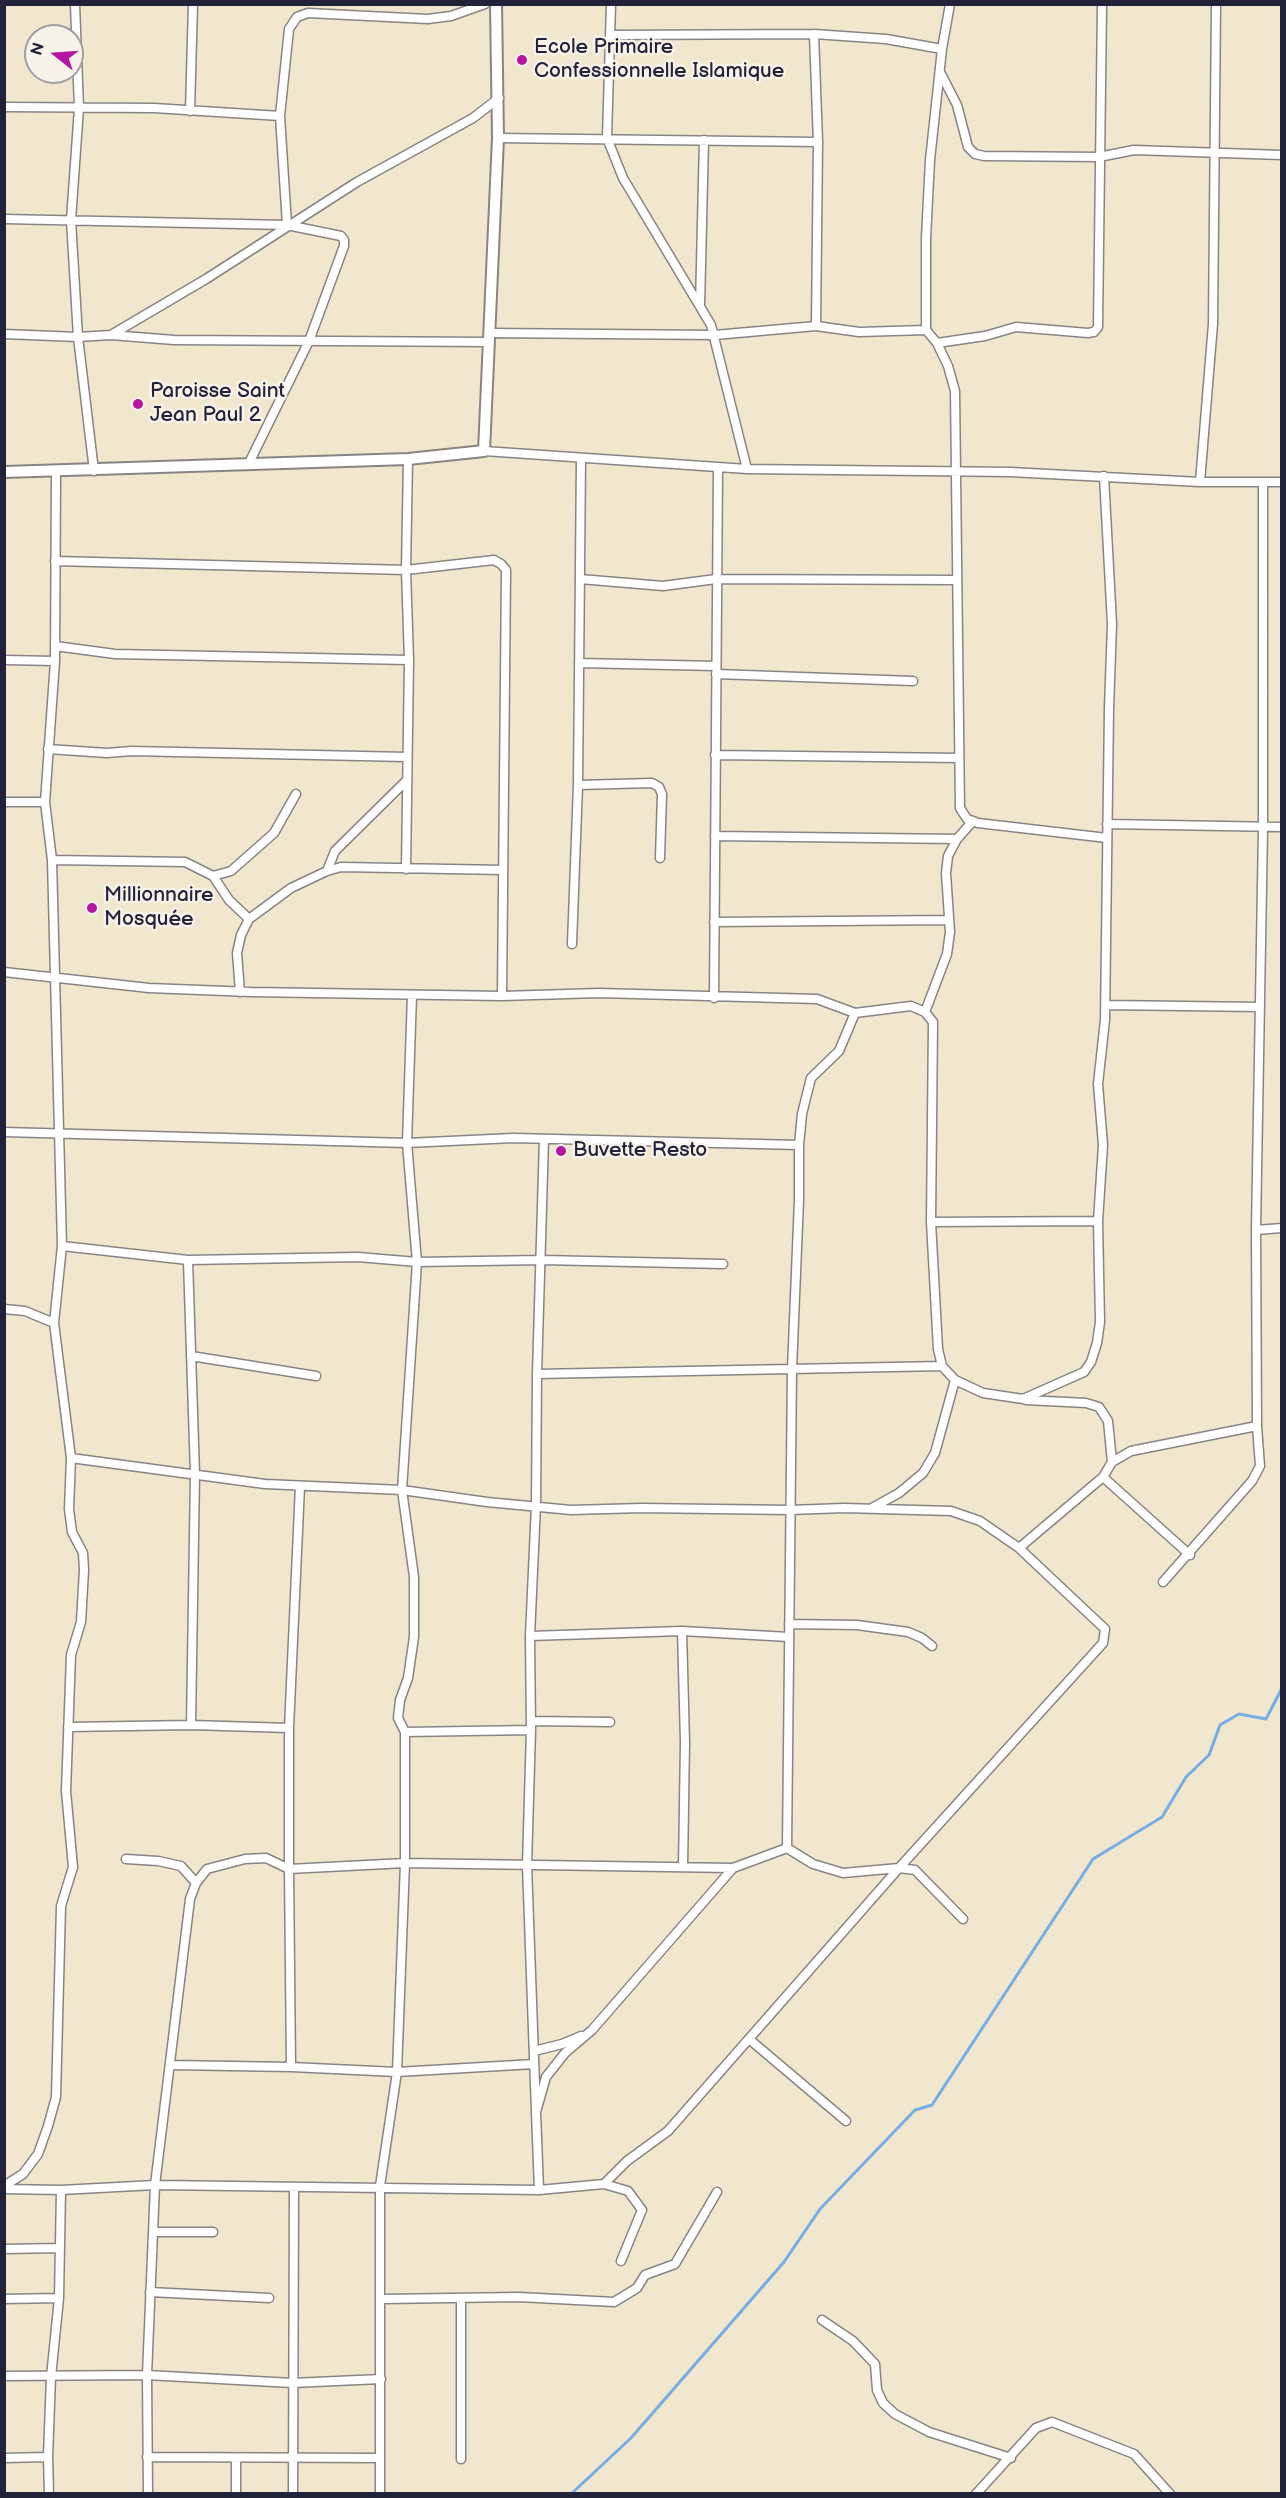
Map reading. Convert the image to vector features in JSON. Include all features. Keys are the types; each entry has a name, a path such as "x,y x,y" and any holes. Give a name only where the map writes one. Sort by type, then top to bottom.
{"street":[{"path":"75,4 79,108 71,220 78,337 94,471"},
{"path":"190,111 194,4"},
{"path":"287,225 280,116 289,29 297,17 308,13 428,19 451,16 485,4"},
{"path":"484,451 498,138 496,4"},
{"path":"611,4 607,138 623,178 715,335 747,469"},
{"path":"950,4 942,49 930,160 926,238 926,330 937,343 948,366 955,391 960,808 967,819 973,821 1107,838"},
{"path":"937,343 985,336 1016,327 1094,332 1098,327 1102,4"},
{"path":"1200,482 1213,335 1216,4"},
{"path":"611,35 814,34 886,39 942,49"},
{"path":"814,34 818,142 816,326"},
{"path":"940,72 957,105 968,147 975,154 1099,157 1134,150 1281,155"},
{"path":"111,335 206,279 357,182 447,133 499,98"},
{"path":"4,107 154,108 280,116"},
{"path":"498,138 818,142"},
{"path":"700,307 704,140"},
{"path":"4,219 287,225 341,236 344,240 309,340 248,465"},
{"path":"4,334 78,337 111,335 166,339 309,340 715,335 816,326 859,332 926,330"},
{"path":"4,472 94,471 408,459 484,451 718,468 1010,472 1200,482 1281,482"},
{"path":"572,944 578,785 581,458"},
{"path":"406,869 409,660 406,570 408,459"},
{"path":"714,998 718,468"},
{"path":"4,2188 23,2174 38,2154 56,2097 61,1906 69,1884 74,1855 66,1791 71,1655 81,1622 84,1570 82,1553 72,1532 69,1509 71,1458 54,1323 62,1246 52,860 45,802 55,661 56,472"},
{"path":"1023,1399 1084,1372 1091,1362 1100,1322 1098,1221 1103,1145 1098,1084 1106,1005 1107,824 1112,624 1104,476"},
{"path":"1163,1582 1190,1555 1252,1481 1260,1466 1257,1426 1257,1230 1263,828 1263,482"},
{"path":"55,561 406,570 494,560 501,564 506,570 502,996"},
{"path":"580,579 663,586 716,579 957,580"},
{"path":"55,646 115,654 409,660"},
{"path":"4,660 55,661"},
{"path":"579,663 913,681"},
{"path":"48,749 107,753 131,751 407,757"},
{"path":"716,755 959,758"},
{"path":"327,871 335,851 407,780"},
{"path":"578,785 652,783 659,787 662,794 660,858"},
{"path":"213,876 231,871 274,833 296,794"},
{"path":"4,802 45,802"},
{"path":"925,1012 947,954 949,920 946,873 948,856 957,839 973,821"},
{"path":"1107,824 1281,827"},
{"path":"715,836 957,839"},
{"path":"52,860 176,861 195,865 213,876 230,900 249,919"},
{"path":"240,992 237,953 241,935 249,919 291,888 327,871 341,867 503,870"},
{"path":"714,922 949,920"},
{"path":"4,972 149,988 240,992 502,996 599,993 714,998 817,999 855,1013 911,1006 925,1012 933,1023 931,1222 938,1349 942,1366 955,1380 983,1393 1023,1399 1086,1403 1099,1407 1108,1421 1112,1462"},
{"path":"380,2493 382,2299 380,2186 397,2072 405,1863 405,1731 398,1718 400,1700 408,1678 414,1637 414,1577 402,1490 417,1262 407,1143 412,995"},
{"path":"1106,1005 1260,1007"},
{"path":"787,1848 792,1369 799,1145 802,1114 811,1078 839,1051 855,1013"},
{"path":"4,1132 407,1143 503,1138 679,1140 799,1145"},
{"path":"539,2190 526,1865 544,1139"},
{"path":"931,1222 1098,1221"},
{"path":"1257,1230 1281,1228"},
{"path":"62,1246 188,1260 358,1257 417,1262 542,1260 723,1264"},
{"path":"188,1260 195,1474 191,1725"},
{"path":"4,1309 25,1311 54,1323"},
{"path":"191,1356 316,1376"},
{"path":"537,1374 942,1366"},
{"path":"871,1508 899,1493 923,1473 935,1453 955,1380"},
{"path":"1020,1548 1103,1477 1112,1462 1131,1451 1257,1426"},
{"path":"71,1458 102,1464 133,1464 265,1484 402,1490 487,1502 571,1510 871,1508 951,1511 980,1521 1020,1548 1105,1629 1106,1636 1103,1643 898,1868 668,2131 627,2161 604,2184"},
{"path":"1103,1477 1190,1555"},
{"path":"291,2067 289,1728 300,1486"},
{"path":"789,1624 857,1625 908,1632 922,1638 932,1646"},
{"path":"530,1636 682,1631 789,1637"},
{"path":"682,1631 685,1742 683,1867"},
{"path":"405,1731 610,1722"},
{"path":"68,1727 191,1725 289,1728"},
{"path":"787,1848 813,1864 843,1873 898,1868 915,1870 963,1919"},
{"path":"148,2493 147,2375 155,2185 190,1899 196,1883 207,1869 244,1859 266,1858 289,1869 405,1863 733,1868 787,1848"},
{"path":"126,1859 158,1861 181,1866 196,1883"},
{"path":"536,2112 546,2077 565,2053 592,2030 733,1868"},
{"path":"534,2050 562,2044 592,2030"},
{"path":"748,2039 846,2121"},
{"path":"171,2065 397,2072 534,2064"},
{"path":"4,2188 61,2190 155,2185 294,2188 380,2186 539,2190 604,2184 628,2191 642,2210 621,2261"},
{"path":"293,2493 294,2188"},
{"path":"50,2493 48,2457 51,2377 59,2298 61,2190"},
{"path":"382,2299 519,2297 614,2302 637,2288 645,2275 675,2265 717,2192"},
{"path":"153,2232 213,2232"},
{"path":"4,2249 60,2248"},
{"path":"150,2292 269,2298"},
{"path":"4,2299 59,2298"},
{"path":"461,2459 462,2298"},
{"path":"822,2320 853,2341 875,2364 877,2390 882,2403 895,2414 929,2432 1011,2458"},
{"path":"4,2376 147,2375 292,2383 381,2379"},
{"path":"976,2493 1011,2458 1036,2428 1052,2422 1134,2454 1170,2493"},
{"path":"4,2458 48,2457"},
{"path":"147,2457 380,2458"},
{"path":"236,2458 236,2493"}],"waterway":[{"path":"571,2494 631,2438 784,2262 820,2209 915,2110 932,2105 1093,1859 1162,1817 1186,1777 1209,1755 1220,1725 1239,1714 1266,1719 1282,1688"}],"place":[{"name":"Ecole Primaire Confessionnelle Islamique","path":"522,60"},
{"name":"Paroisse Saint Jean Paul 2","path":"138,404"},
{"name":"Millionnaire Mosquée","path":"92,908"},
{"name":"Buvette Resto","path":"561,1151"}]}
